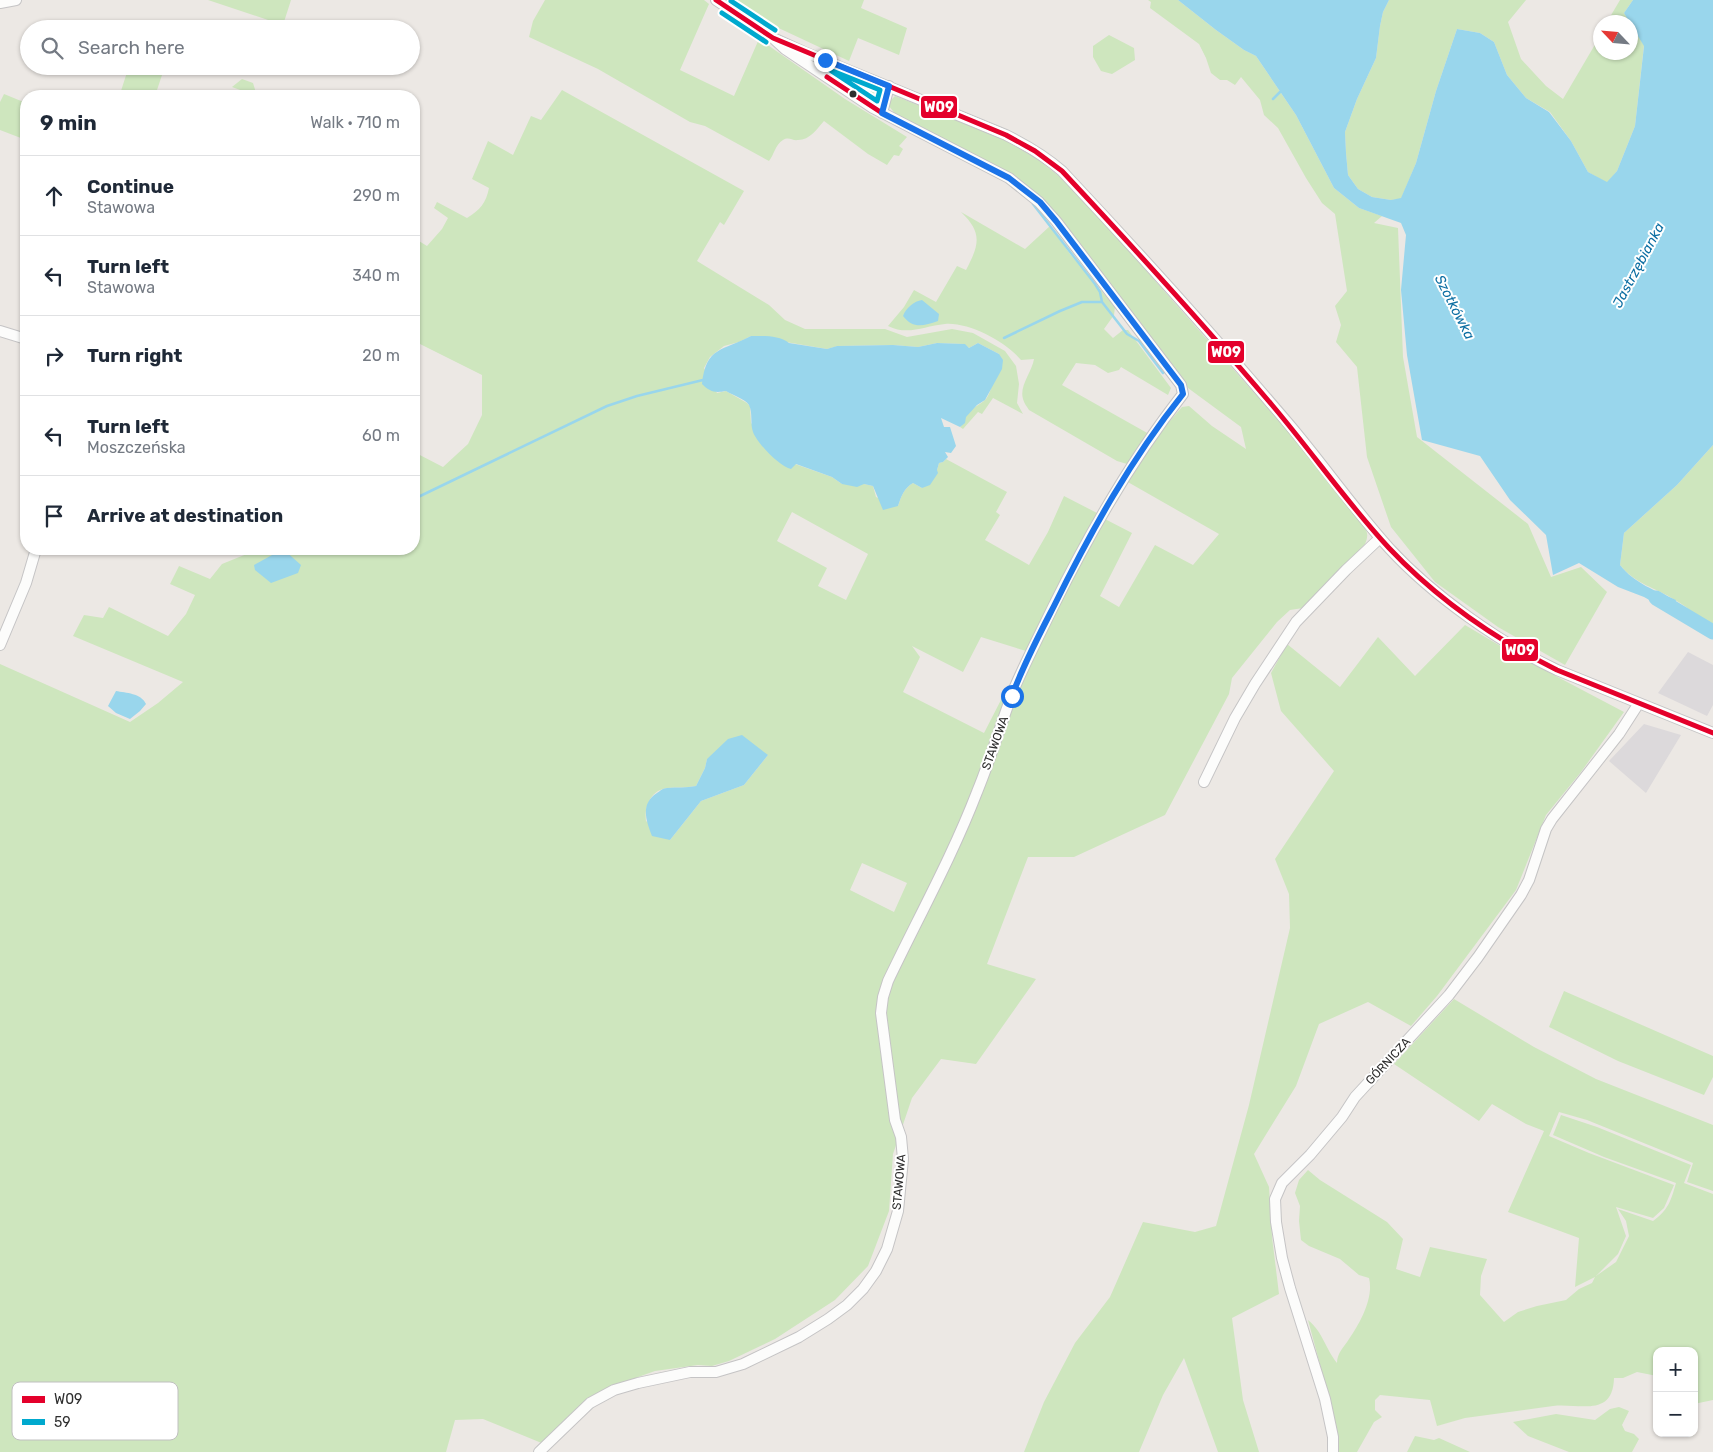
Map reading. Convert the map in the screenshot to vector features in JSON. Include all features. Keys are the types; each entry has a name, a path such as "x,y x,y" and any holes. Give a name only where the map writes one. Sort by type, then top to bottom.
{"street":[{"path":"0,3 16,0"},
{"path":"716,0 774,38 1006,135 1035,151 1062,171 1147,262 1287,422 1380,538 1405,564 1444,598 1520,651 1557,670 1713,733"},
{"name":"STAWOWA","path":"539,1452 590,1403 614,1390 690,1372 716,1372 743,1364 798,1337 828,1319 846,1305 863,1289 876,1271 888,1249 898,1211 904,1159 901,1137 895,1120 881,1013 888,981 958,836 977,792 1015,688 1066,582 1103,511 1128,470 1183,394 1181,385 1040,202 1009,178 882,113 785,49 774,38"},
{"path":"882,113 889,86"},
{"path":"0,331 20,337"},
{"path":"1204,782 1254,684 1296,622 1380,538"},
{"path":"0,645 26,583 34,555"},
{"name":"GÓRNICZA","path":"1334,1452 1333,1437 1325,1399 1282,1258 1274,1208 1275,1199 1282,1183 1310,1155 1342,1117 1355,1097 1449,995 1478,957 1521,895 1529,880 1546,829 1552,819 1619,734 1640,703"}],"shaded area":[{"path":"1688,652 1713,665 1713,705 1707,716 1658,693"},
{"path":"1644,724 1681,735 1646,793 1609,761"}],"green space":[{"path":"208,0 291,0 285,20 268,20"},
{"path":"545,0 704,0 709,4 680,70 734,96 759,39 845,99 907,137 899,146 903,149 899,156 894,155 887,165 868,154 824,121 813,134 802,140 787,138 783,140 769,161 705,126 690,122 598,69 529,37 533,21"},
{"path":"732,0 864,0 861,8 907,28 899,55 858,38 849,61 757,18"},
{"path":"1148,0 1178,0 1216,30 1244,50 1256,56 1296,115 1334,188 1359,208 1382,216 1374,223 1398,228 1403,357 1417,437 1528,524 1551,577 1581,567 1607,592 1565,665 1498,627 1435,582 1391,527 1367,457 1357,367 1336,342 1341,325 1335,306 1347,291 1335,214 1322,203 1278,128 1264,115 1260,100 1241,77 1235,85 1227,80 1220,80 1211,73 1199,44 1150,8 1151,2"},
{"path":"1389,0 1526,0 1508,22 1521,59 1546,86 1563,99 1593,48 1593,60 1638,60 1638,35 1644,45 1635,126 1617,171 1607,183 1588,172 1571,141 1550,112 1526,98 1507,75 1494,42 1480,33 1457,29 1436,91 1416,163 1401,199 1391,200 1372,197 1358,189 1348,175 1345,132 1357,99 1376,58 1383,12"},
{"path":"1620,0 1633,0 1624,13 1625,15 1611,15"},
{"path":"1109,35 1134,48 1135,60 1112,74 1101,71 1093,57 1093,46"},
{"path":"833,70 879,87 881,91 879,99 876,102 871,102 828,73 828,71"},
{"path":"126,75 162,75 157,90 121,90"},
{"path":"242,79 253,83 255,90 240,90 232,87"},
{"path":"562,90 744,191 724,225 720,222 697,261 769,305 785,320 805,329 885,329 907,337 952,329 973,333 1005,351 1016,366 1019,384 1017,403 1023,414 993,398 982,414 978,412 963,429 960,427 967,414 986,399 988,395 999,354 978,343 969,348 964,344 937,343 918,347 893,345 838,346 827,349 751,336 724,346 710,357 704,368 717,393 726,391 747,403 750,406 751,423 795,464 832,477 842,484 873,486 876,497 898,506 907,487 913,483 922,488 937,470 939,463 946,459 1007,492 996,512 1000,515 985,540 1029,565 1048,532 1064,496 1097,513 1026,651 981,637 963,672 912,646 920,657 903,692 984,733 1003,696 1008,697 1017,692 1062,596 1103,518 1132,533 1100,596 1119,607 1155,545 1193,565 1219,534 1126,481 1155,438 1182,407 1189,406 1212,426 1246,449 1241,427 1188,388 1056,214 1036,193 896,115 889,106 895,96 1003,139 1036,158 1060,177 1089,206 1287,430 1364,526 1367,534 1365,544 1303,608 1290,610 1277,622 1232,678 1229,694 1165,815 1074,857 1028,857 987,964 1036,979 976,1064 941,1059 912,1098 893,1154 889,1211 868,1266 835,1300 775,1339 729,1361 712,1366 698,1365 655,1371 610,1387 544,1444 483,1419 455,1420 446,1452 0,1452 0,664 130,722 158,703 183,682 73,636 84,615 103,618 109,607 168,636 186,614 195,595 170,584 179,566 210,579 222,564 244,555 420,555 420,455 443,467 468,444 482,415 482,375 420,344 420,242 427,246 442,229 448,218 434,208 437,202 467,218 479,209 486,198 489,188 472,179 488,141 513,155 531,116 541,120","holes":["792,512 868,554 846,600 818,586 827,568 777,541","768,755 744,785 701,801 670,840 646,821 646,810 653,796 661,789 696,786 705,768 707,759","862,863 907,883 894,912 850,890"]},
{"path":"4,94 20,101 20,138 0,130 0,102"},
{"path":"961,212 1025,249 1050,226 1070,254 1115,307 1114,315 1104,329 1113,338 1123,330 1128,330 1171,388 1168,395 1121,367 1119,370 1108,373 1095,365 1076,363 1062,385 1149,434 1127,464 1117,461 1029,410 1022,394 1034,359 1021,360 997,340 965,326 945,324 916,330 902,330 888,326 904,307 914,290 936,302 957,266 966,270 974,253 977,240 973,226"},
{"path":"1713,445 1713,627 1680,603 1633,577 1620,565 1624,533 1677,485"},
{"path":"1465,625 1514,654 1624,712 1581,772 1546,815 1516,890 1437,996 1411,1026 1368,1002 1319,1024 1296,1086 1254,1154 1269,1187 1272,1237 1279,1294 1232,1318 1243,1400 1259,1452 1218,1452 1184,1358 1163,1395 1139,1452 1024,1452 1044,1402 1075,1343 1110,1297 1143,1222 1195,1232 1216,1226 1249,1105 1290,928 1289,894 1275,859 1334,771 1281,711 1271,673 1287,644 1340,687 1378,637 1415,676"},
{"path":"1564,991 1713,1056 1713,1077 1704,1095 1618,1061 1549,1027"},
{"path":"1454,999 1534,1047 1596,1079 1713,1125 1713,1191 1687,1182 1693,1163 1587,1120 1559,1112 1549,1136 1674,1185 1664,1208 1653,1218 1616,1207 1626,1236 1618,1254 1596,1276 1616,1262 1629,1236 1626,1221 1618,1209 1653,1221 1668,1205 1676,1183 1604,1157 1553,1135 1561,1115 1597,1127 1691,1165 1684,1183 1713,1194 1713,1400 1698,1403 1698,1347 1653,1347 1653,1375 1637,1372 1623,1378 1614,1378 1612,1391 1608,1399 1601,1404 1593,1406 1553,1406 1465,1418 1437,1426 1430,1400 1380,1395 1375,1400 1375,1410 1382,1417 1374,1422 1357,1452 1339,1452 1336,1424 1308,1320 1321,1335 1337,1363 1339,1353 1365,1310 1370,1294 1370,1286 1369,1278 1359,1275 1340,1259 1309,1246 1301,1240 1300,1206 1295,1193 1299,1180 1308,1170 1320,1180 1387,1222 1403,1239 1396,1269 1420,1277 1430,1247 1487,1259 1481,1276 1480,1295 1504,1322 1518,1312 1566,1300 1579,1289 1592,1283 1595,1277 1575,1287 1579,1238 1508,1212 1544,1131 1526,1124 1492,1104 1479,1121 1394,1064"},
{"path":"1619,1407 1629,1411 1622,1425 1625,1431 1634,1434 1639,1439 1632,1452 1569,1452 1528,1436 1513,1422 1556,1414 1595,1420 1610,1409"},
{"path":"1415,1436 1434,1440 1439,1438 1470,1452 1407,1452"}],"water":[{"name":"Jastrzębianka","path":"1178,0 1389,0 1383,12 1376,58 1357,99 1345,132 1348,175 1358,189 1372,197 1391,200 1401,198 1416,163 1436,91 1457,29 1480,33 1494,42 1507,75 1526,98 1549,112 1571,141 1588,172 1607,182 1617,171 1635,126 1644,46 1638,36 1638,15 1625,15 1624,13 1633,0 1713,0 1713,445 1677,485 1624,533 1620,565 1639,582 1676,600 1671,612 1644,597 1618,587 1579,563 1553,575 1546,535 1510,500 1480,456 1422,440 1407,355 1401,290 1406,235 1401,223 1359,208 1334,188 1296,115 1256,56 1244,50"},
{"path":"922,300 939,314 938,321 915,325 903,316 911,305"},
{"path":"751,336 776,337 789,343 827,349 837,346 893,345 918,347 937,343 965,344 969,348 978,343 999,354 1003,360 1002,369 985,400 977,405 966,417 965,423 960,427 941,418 944,427 950,427 956,446 951,453 945,452 948,457 939,463 938,473 930,485 922,488 913,483 905,490 898,506 883,510 873,486 864,484 857,487 842,484 832,477 796,464 791,469 781,464 769,454 755,437 749,405 726,391 713,391 702,384 707,363 712,356 718,351"},
{"path":"272,555 290,555 301,565 298,573 271,583 255,570 254,565"},
{"path":"116,691 137,696 144,700 146,704 130,719 116,713 108,706"},
{"path":"742,735 768,755 744,785 701,801 670,840 652,836 646,818 646,807 652,797 666,788 696,786 705,768 707,759 728,739"}],"waterway":[{"path":"1273,99 1280,92"},
{"path":"1004,338 1082,302 1102,302 1100,292 1095,284 1033,204"},
{"path":"1102,302 1127,334 1139,341 1163,373"},
{"path":"420,496 607,406 637,396 703,380"},
{"name":"Szotkówka","path":"1656,598 1713,632"}],"transit line":[{"name":"W09","path":"716,0 773,38 1006,135 1035,151 1062,171 1169,287 1272,405 1344,495 1407,567 1447,601 1489,631 1534,658 1557,670 1713,733"},
{"name":"59","path":"731,1 775,30"},
{"name":"59","path":"722,13 766,42"},
{"name":"59","path":"830,70 880,90 877,101 830,70"},
{"name":"W09","path":"827,77 882,113"}],"route":[{"path":"825,60 889,86 882,113 1009,178 1040,202 1181,385 1183,394 1140,452 1103,511 1038,638 1012,696"}]}
